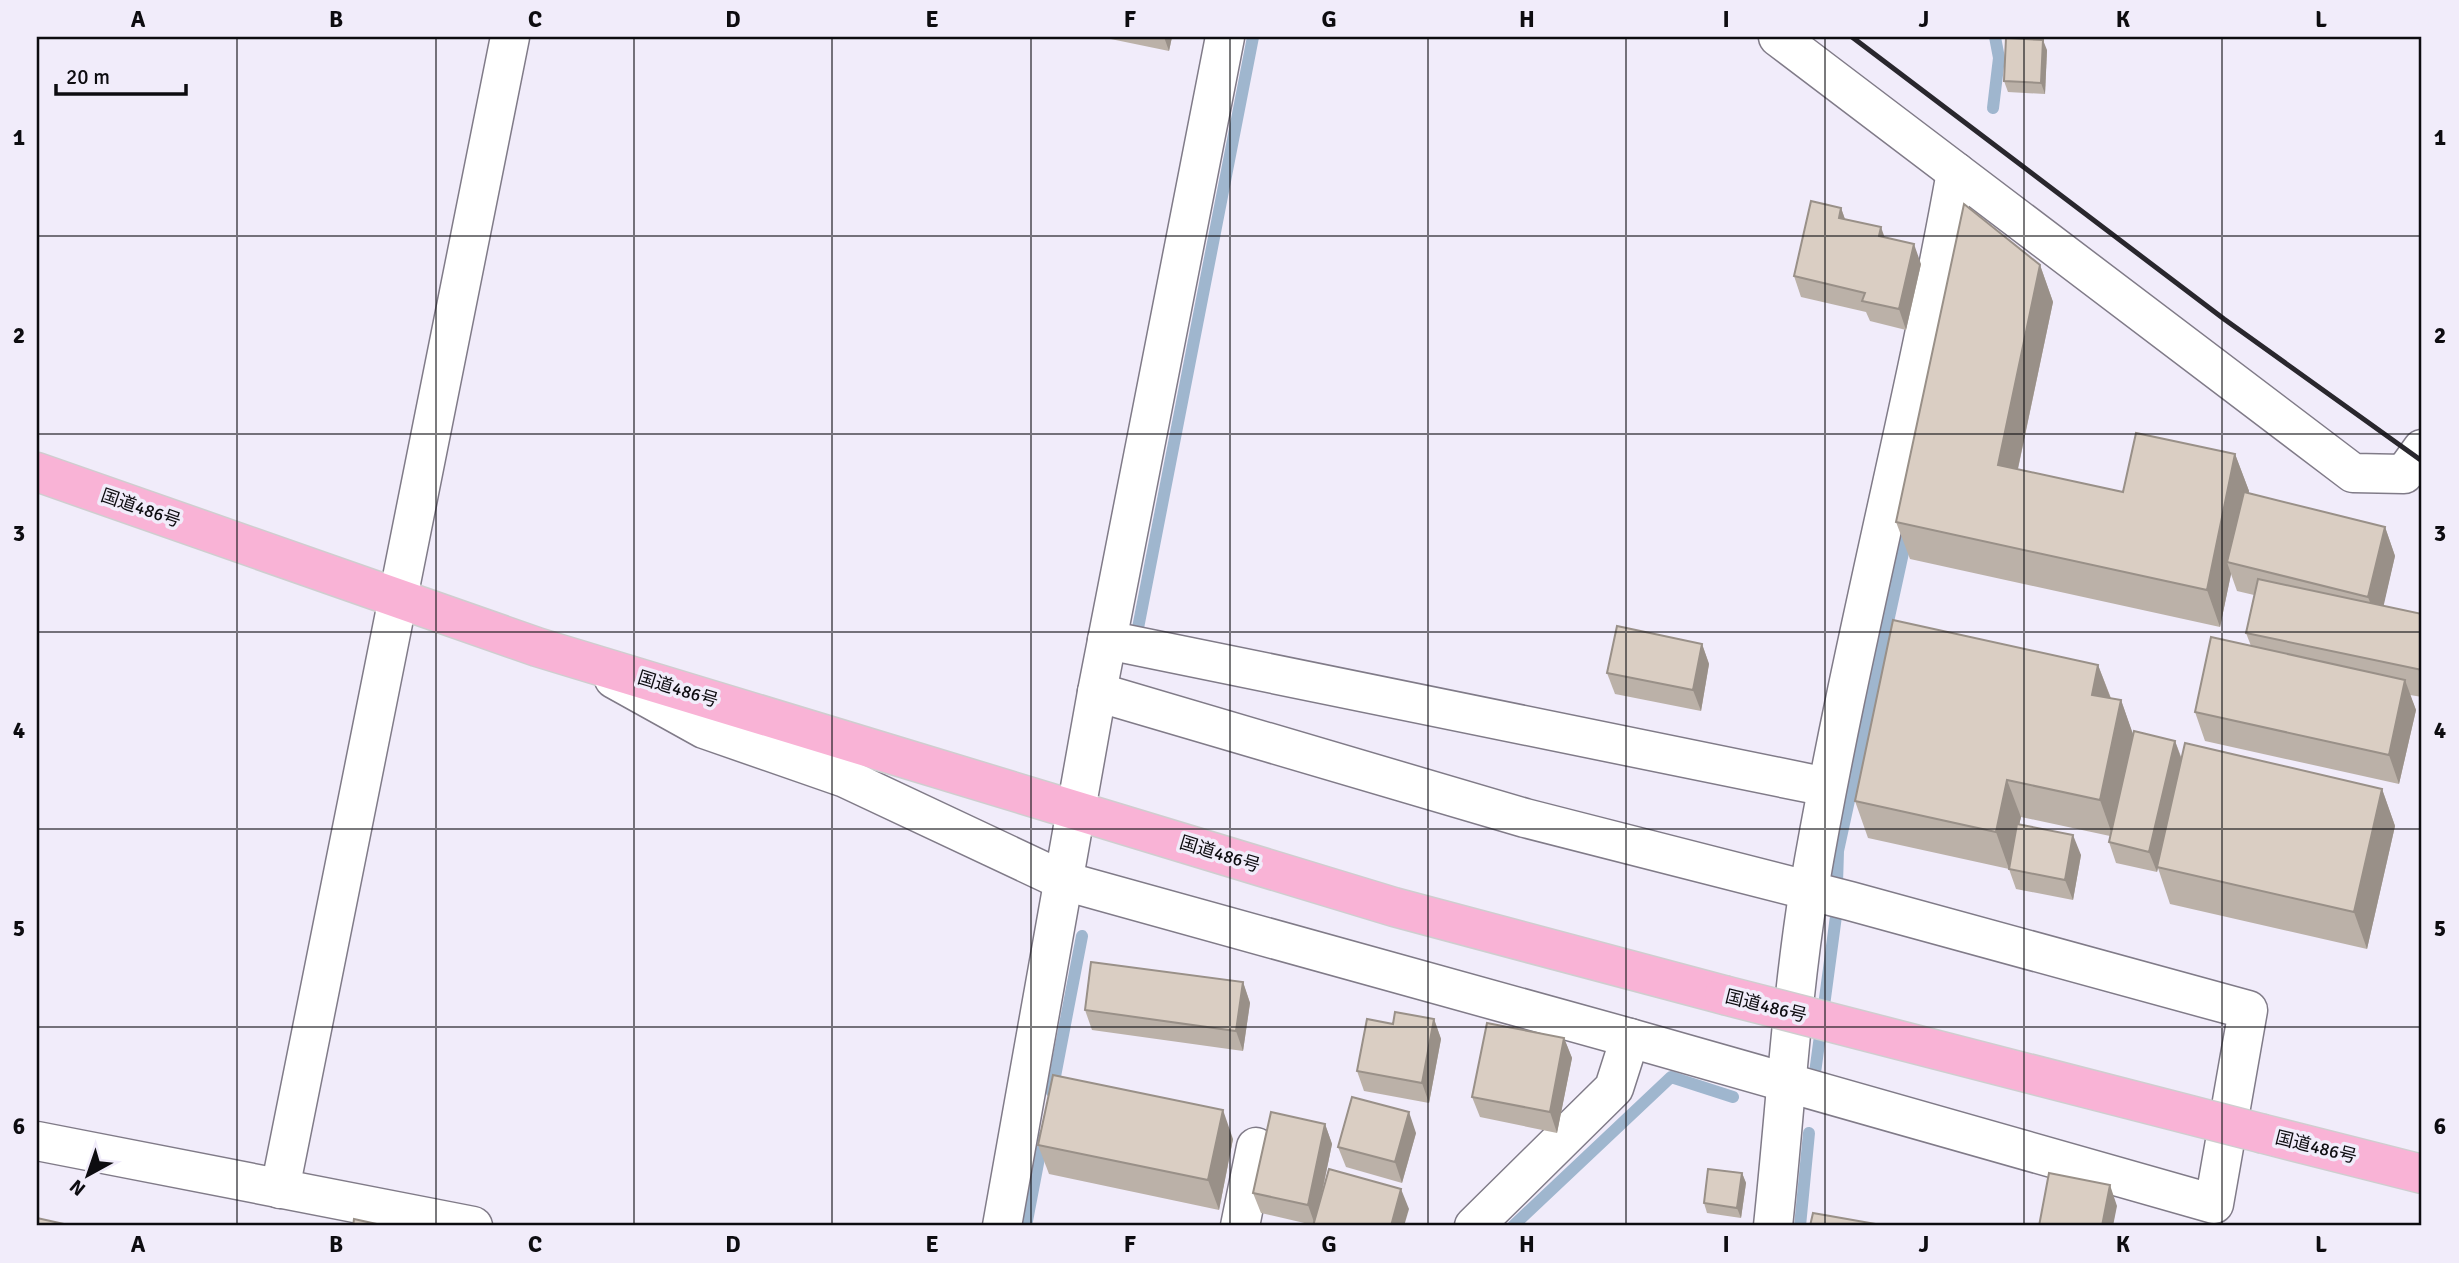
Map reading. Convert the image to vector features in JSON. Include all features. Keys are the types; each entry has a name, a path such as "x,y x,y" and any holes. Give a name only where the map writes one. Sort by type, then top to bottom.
{"highway":[{"name":"国道486号","path":"37,472 579,660 1394,907 1724,995 2422,1174"}],"street":[{"path":"280,1189 510,37"},
{"path":"1002,1226 1097,692 1225,37"},
{"path":"1778,37 2353,473 2404,474 2422,449"},
{"path":"1773,1226 1796,976 1829,896 1827,787 1956,172"},
{"path":"1107,640 1827,787"},
{"path":"579,660 704,729 845,778 1064,881 2214,1204 2248,1010 1829,896 1525,818 1097,692"},
{"path":"1474,1226 1614,1088 1630,1038"},
{"path":"37,1141 454,1224"},
{"path":"1240,1226 1256,1147"}],"building":[{"path":"2006,38 2043,40 2041,83 2004,81"},
{"path":"1811,201 1841,208 1839,218 1881,227 1879,236 1914,244 1899,309 1862,301 1865,293 1794,276"},
{"path":"1964,204 2040,265 1998,465 2123,492 2136,433 2235,454 2207,590 1896,522"},
{"path":"2244,492 2385,527 2368,597 2227,562"},
{"path":"2258,579 2422,614 2422,670 2246,633"},
{"path":"1893,620 2098,665 2092,695 2121,700 2100,800 2007,780 1996,832 1855,801"},
{"path":"1617,626 1702,644 1693,690 1607,673"},
{"path":"2211,637 2405,680 2389,755 2195,712"},
{"path":"2134,731 2175,741 2149,852 2109,842"},
{"path":"2185,743 2382,789 2354,912 2157,867"},
{"path":"2017,824 2073,835 2065,880 2009,869"},
{"path":"1091,962 1243,982 1236,1031 1085,1010"},
{"path":"1395,1012 1434,1019 1422,1083 1357,1071 1367,1019 1393,1024"},
{"path":"1487,1023 1564,1038 1550,1112 1472,1097"},
{"path":"1053,1075 1223,1110 1208,1180 1038,1145"},
{"path":"1352,1097 1409,1112 1395,1162 1338,1147"},
{"path":"1271,1112 1325,1124 1308,1205 1253,1193"},
{"path":"1329,1169 1401,1189 1391,1226 1313,1226"},
{"path":"1708,1169 1742,1173 1737,1208 1704,1203"},
{"path":"2049,1173 2110,1185 2102,1226 2039,1226"},
{"path":"1813,1213 1887,1226 1810,1226"},
{"path":"37,1218 73,1226 37,1226"},
{"path":"354,1219 386,1226 353,1226"}],"waterway":[{"path":"1138,628 1253,37"},
{"path":"1993,108 1999,58 1995,37"},
{"path":"1815,1073 1836,916 1838,851 1908,530"},
{"path":"1052,1092 1082,936"},
{"path":"1513,1226 1671,1077 1733,1097"},
{"path":"1800,1226 1809,1133"},
{"path":"1026,1226 1043,1137"}],"railway":[{"path":"1852,37 2224,319 2422,461"}]}
